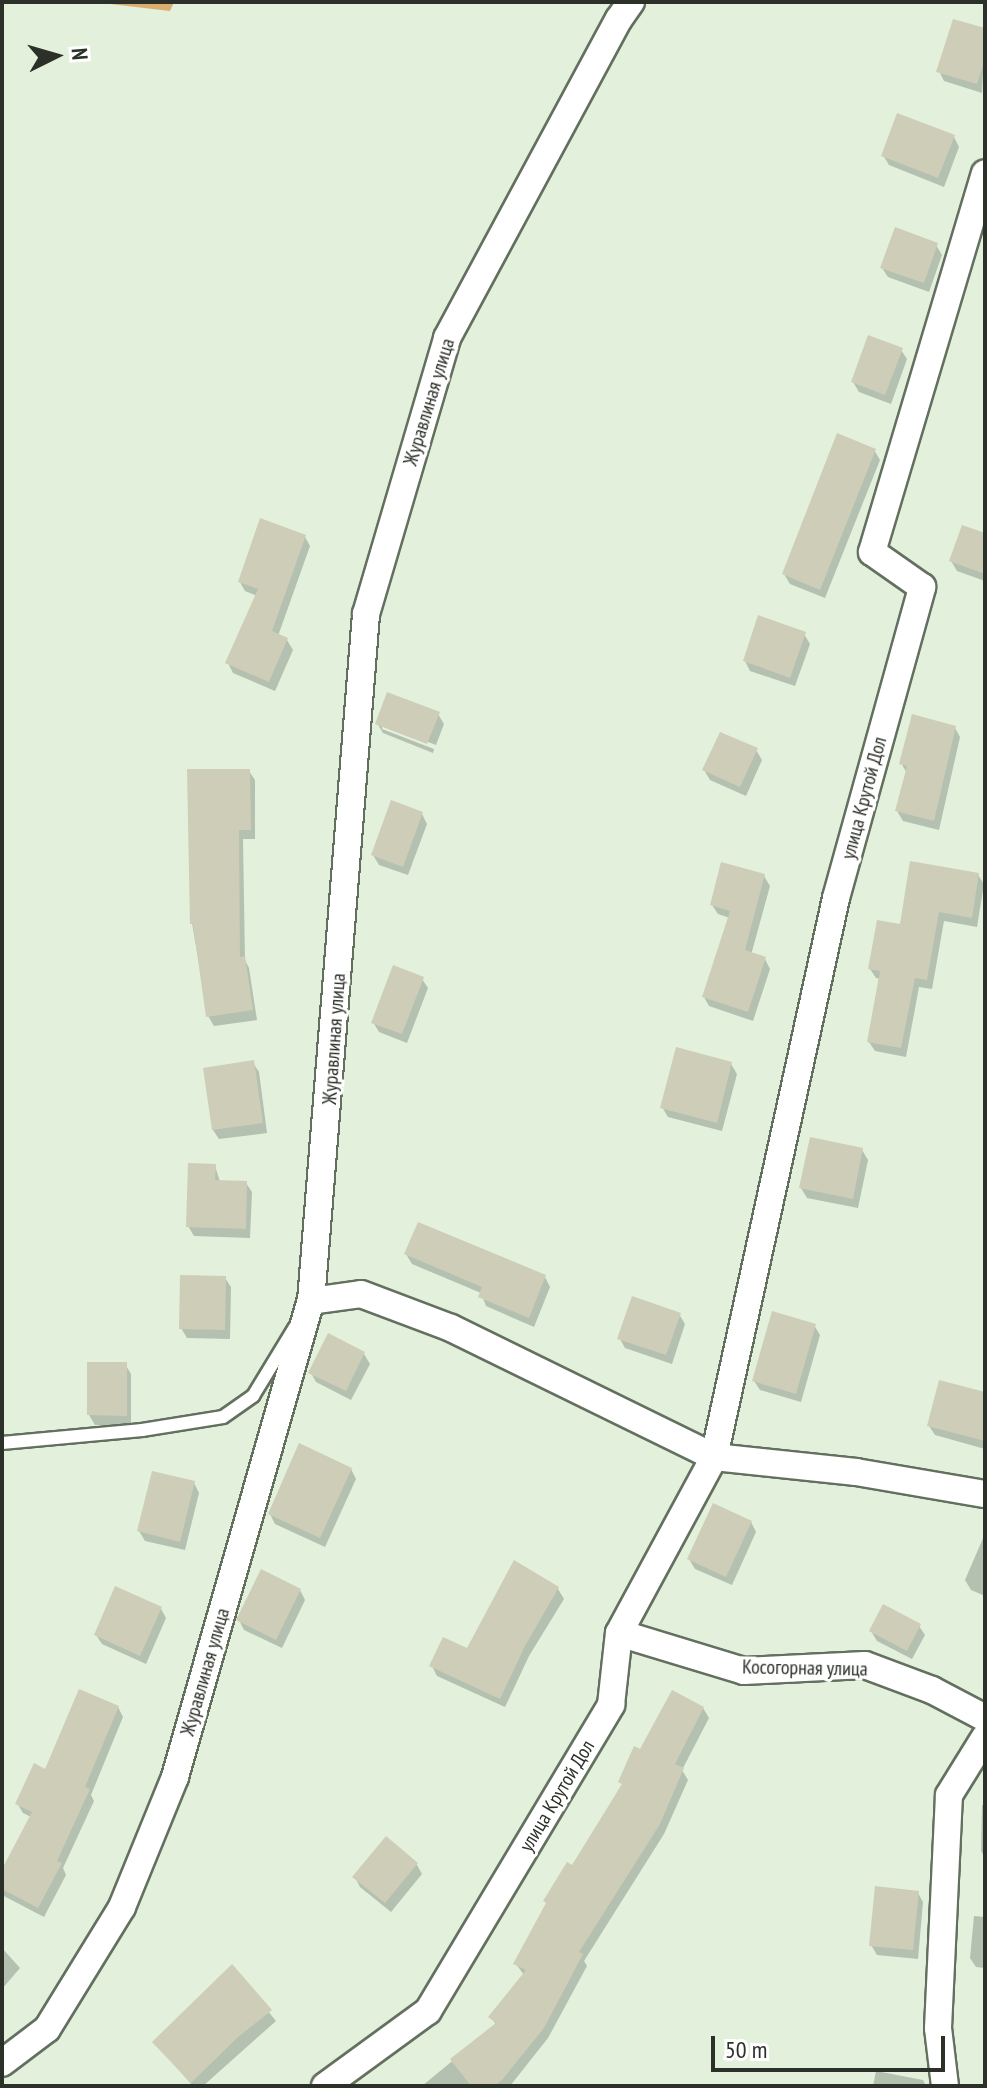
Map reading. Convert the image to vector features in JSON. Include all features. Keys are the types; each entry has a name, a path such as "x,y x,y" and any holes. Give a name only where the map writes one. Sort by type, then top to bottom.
{"street":[{"name":"Журавлиная улица","path":"2,2063 47,2029 122,1907 175,1777 311,1301 366,614 447,338 631,2"},
{"name":"улица Крутой Дол","path":"325,2086 428,2011 611,1705 619,1633 714,1457 836,898 922,587 872,552 985,173"},
{"path":"311,1301 361,1294 451,1328 714,1457 856,1472 985,1494"},
{"name":"Косогорная улица","path":"619,1633 744,1671 865,1665 932,1690 985,1718"},
{"path":"945,2086 938,2028 949,1795 985,1737"}],"lane":[{"path":"2,1443 142,1430 223,1417 253,1396 311,1301"}],"shaded area":[{"path":"93,2 174,2 170,11"}],"building":[{"path":"953,19 985,28 985,59 977,84 936,72"},
{"path":"897,113 955,135 938,178 881,156"},
{"path":"895,227 938,243 924,283 880,268"},
{"path":"868,335 903,348 885,395 851,382"},
{"path":"837,433 876,449 820,590 782,574"},
{"path":"260,518 306,535 272,631 288,638 269,682 225,663 258,589 238,582"},
{"path":"962,525 985,533 985,574 949,561"},
{"path":"758,615 806,632 790,678 743,661"},
{"path":"387,692 440,712 427,744 375,724"},
{"path":"912,714 956,726 934,821 895,811 907,766 899,764"},
{"path":"720,732 758,748 740,787 702,770"},
{"path":"187,769 250,769 251,830 239,830 240,957 245,956 253,1010 206,1017 193,924 190,924"},
{"path":"391,800 423,812 403,867 371,855"},
{"path":"910,861 979,873 972,918 939,912 927,980 915,978 901,1048 867,1042 880,971 868,969 877,920 900,924"},
{"path":"721,862 765,874 745,950 766,957 748,1012 702,997 730,911 710,905"},
{"path":"393,965 424,977 402,1034 371,1023"},
{"path":"676,1047 732,1062 717,1123 660,1108"},
{"path":"254,1060 263,1123 212,1130 203,1068"},
{"path":"810,1137 863,1148 853,1199 799,1188"},
{"path":"188,1163 216,1164 215,1180 247,1181 246,1229 186,1227"},
{"path":"418,1222 546,1275 529,1318 478,1297 482,1287 404,1254"},
{"path":"180,1275 226,1276 225,1330 179,1329"},
{"path":"632,1296 681,1313 666,1355 617,1339"},
{"path":"772,1311 816,1324 796,1394 752,1381"},
{"path":"328,1333 365,1352 346,1391 308,1373"},
{"path":"87,1362 127,1362 127,1416 87,1415"},
{"path":"939,1380 985,1392 985,1441 927,1426"},
{"path":"299,1443 352,1468 320,1538 268,1514"},
{"path":"152,1471 195,1481 180,1542 137,1531"},
{"path":"713,1503 752,1521 726,1577 687,1559"},
{"path":"514,1560 559,1587 525,1646 500,1699 429,1666 443,1637 467,1648"},
{"path":"261,1569 301,1589 276,1640 236,1620"},
{"path":"115,1586 162,1607 140,1656 94,1635"},
{"path":"883,1604 921,1624 907,1651 869,1631"},
{"path":"79,1689 119,1706 85,1787 90,1789 57,1861 62,1863 38,1908 2,1889 2,1869 32,1812 15,1804 34,1763 45,1769"},
{"path":"672,1690 704,1707 675,1764 684,1768 660,1824 579,1952 583,1954 544,2028 502,2080 494,2086 471,2086 450,2059 496,2023 488,2017 526,1970 513,1964 546,1903 543,1901 567,1862 572,1865 622,1784 618,1782 634,1746 640,1749"},
{"path":"386,1836 418,1863 385,1903 352,1877"},
{"path":"875,1886 919,1891 913,1950 869,1946"},
{"path":"232,1964 272,2010 237,2038 191,2083 152,2042"}]}
